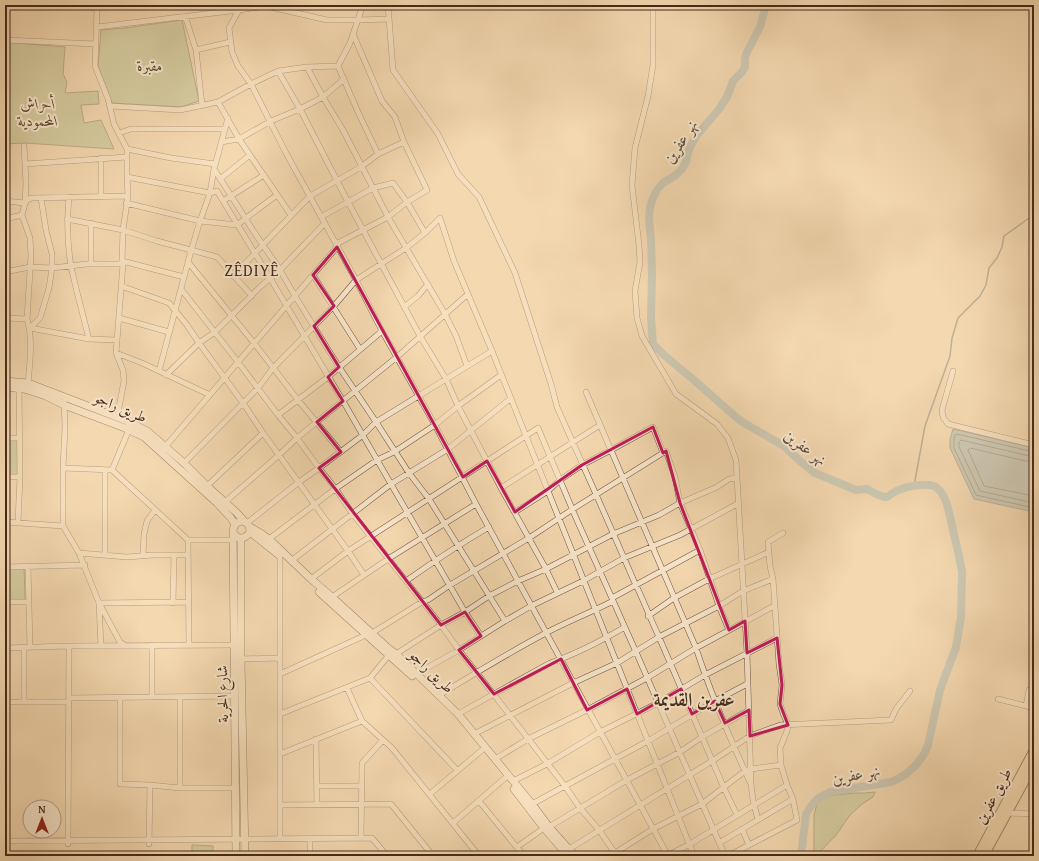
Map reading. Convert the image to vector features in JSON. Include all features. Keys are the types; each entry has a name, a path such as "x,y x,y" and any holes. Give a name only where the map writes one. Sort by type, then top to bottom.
{"main road":[{"name":"طريق راجو","path":"5,381 28,383 64,401 130,427 147,431 237,512 248,526 280,556 369,634 388,648 392,654 451,712 566,852 575,856"},
{"name":"طريق راجو","path":"5,387 28,390 117,418 144,437 191,478 217,503 235,524"},
{"path":"239,521 248,526 247,536 241,538 236,536 233,532 235,524 239,521"},
{"name":"طريق راجو","path":"248,526 269,539 310,579 332,597 369,634"},
{"name":"شارع الحرية","path":"233,532 240,659 234,696 236,856"},
{"name":"شارع الحرية","path":"241,538 234,645 238,676 245,856"},
{"name":"طريق راجو","path":"392,654 416,674 458,714 532,804 546,827"},
{"name":"طريق عفرين","path":"977,856 1034,750"},
{"name":"طريق عفرين","path":"984,856 1034,764"}],"street":[{"path":"90,5 97,10 95,66 110,106 114,124 127,149 128,196 123,230 116,353 123,370 124,381 117,418"},
{"path":"338,66 350,43 363,5"},
{"path":"388,5 393,70 438,134 458,174 479,197 515,273 552,384 557,407 737,815"},
{"path":"653,5 653,64 648,96 635,148 632,185 640,262 635,291 637,318 642,336 676,394 716,424 728,438 736,460 747,653 751,784 758,820"},
{"path":"96,27 266,6 327,20 389,19"},
{"path":"239,10 229,28 232,52 238,66 251,84 286,153 356,280 382,331 436,425 476,504 667,856 690,844 787,785"},
{"path":"185,16 196,50 202,105"},
{"path":"165,447 337,245 388,217 407,202 426,190 404,142 395,117 382,101 353,34"},
{"path":"5,40 96,44"},
{"path":"196,50 230,42"},
{"path":"110,106 180,110 218,102 278,71 307,67 338,66"},
{"path":"338,66 378,154"},
{"path":"307,67 388,217 445,314 456,336 467,366"},
{"path":"278,71 300,109 404,307 446,379 471,431 558,592"},
{"path":"221,142 238,139 271,121 300,109 323,97 344,79"},
{"path":"218,102 238,139 291,215"},
{"path":"159,371 191,250 210,193 214,167 228,118"},
{"path":"119,133 131,129 225,129"},
{"path":"233,276 310,196 361,167 378,154 404,142"},
{"path":"24,146 25,203 22,215 30,238 31,255 28,319 30,328 30,363 28,383"},
{"path":"127,149 214,167"},
{"path":"220,179 250,155"},
{"path":"25,164 127,157"},
{"path":"101,158 101,196"},
{"path":"214,167 220,179 280,270 339,367 394,452 429,499 505,621"},
{"path":"223,201 264,175"},
{"path":"127,176 210,193 217,191 343,401 465,612 481,636"},
{"path":"321,217 373,188 393,183 407,202 425,233"},
{"path":"126,203 200,221 237,225 277,195"},
{"path":"25,203 28,199 41,198 128,196"},
{"path":"69,197 67,219 71,265 89,339"},
{"path":"30,328 40,318 50,288 52,268 52,254 46,230 41,198"},
{"path":"5,201 25,203"},
{"path":"5,219 22,215"},
{"path":"184,463 258,388 273,368 334,306 356,280 406,248 425,233 440,218 454,261 574,554 583,581 694,856"},
{"path":"67,219 123,230 217,257 252,296"},
{"path":"90,264 91,223"},
{"path":"166,375 199,343 215,332 280,270 325,223"},
{"path":"5,272 30,267 52,268 71,265 122,262 184,277"},
{"path":"188,262 341,452"},
{"path":"313,274 360,349"},
{"path":"404,307 418,296 428,284"},
{"path":"121,286 169,303 187,325 243,403 364,575"},
{"path":"181,289 297,438 352,514 441,625 565,786 580,808 599,830 614,855 653,829 702,804 745,771 781,765"},
{"path":"226,502 297,438 397,357 468,294"},
{"path":"5,318 28,319"},
{"path":"119,318 170,332"},
{"path":"30,328 89,339 117,340"},
{"path":"278,415 328,377 382,331"},
{"path":"248,526 299,482 363,435 376,422 492,351"},
{"path":"116,353 210,395"},
{"path":"953,372 942,410 943,418 948,424 1034,445"},
{"path":"269,539 314,504 377,460 394,452 436,425 458,406 501,375"},
{"path":"18,522 20,477 19,389"},
{"path":"586,392 696,648 715,701 751,784"},
{"path":"291,561 391,484 448,449 510,399"},
{"path":"64,401 65,427 63,526 79,552 99,603 120,642 126,646"},
{"path":"501,488 600,425"},
{"path":"112,470 130,427"},
{"path":"515,512 548,491 582,464 653,427 663,453"},
{"path":"310,579 348,551 538,428 725,856"},
{"path":"207,486 263,433"},
{"path":"5,438 20,438"},
{"path":"280,674 369,634 422,602 428,600 666,451 680,503 700,550 718,606 729,630"},
{"path":"63,468 112,470 188,540 233,540"},
{"path":"105,470 105,555"},
{"path":"5,476 20,477"},
{"path":"280,714 370,678 392,654 465,612 489,596 546,569 613,534 659,515 680,503 718,487 729,479 737,478"},
{"path":"416,674 459,650 531,606 583,581 624,558 680,535 739,503"},
{"path":"332,597 388,558 476,504"},
{"path":"143,556 144,534 147,521 155,510"},
{"path":"5,522 63,526"},
{"path":"406,581 435,560 489,527"},
{"path":"728,856 797,820 793,799 781,765 780,748 788,725 782,713 780,704 782,686 774,606 773,579 768,542 783,533"},
{"path":"188,540 189,645"},
{"path":"438,695 546,633 595,610 636,585 700,550"},
{"path":"79,552 127,557 188,555"},
{"path":"648,616 674,598 710,579 769,552"},
{"path":"173,603 174,555"},
{"path":"280,556 280,839"},
{"path":"5,567 84,565"},
{"path":"28,567 30,647"},
{"path":"474,734 573,683 617,663 659,637 743,591 773,579"},
{"path":"5,602 29,602"},
{"path":"99,603 189,602"},
{"path":"99,603 101,646"},
{"path":"495,759 528,739 627,689 696,648 774,606"},
{"path":"458,714 550,663 607,638 625,628"},
{"path":"513,781 547,764 600,732 658,703 705,675 777,638"},
{"path":"5,648 234,645"},
{"path":"68,842 69,646"},
{"path":"152,646 152,697"},
{"path":"24,648 24,702"},
{"path":"240,659 280,658"},
{"path":"370,678 457,770"},
{"path":"532,804 669,730 692,714 747,684"},
{"path":"347,688 362,721 392,748 479,856"},
{"path":"1026,706 1029,690"},
{"path":"555,856 566,852 750,736 780,725 891,720 896,709 910,691"},
{"path":"180,696 180,788"},
{"path":"5,702 120,697 234,696"},
{"path":"120,697 120,784 180,788 236,788"},
{"path":"998,699 1034,708"},
{"path":"517,847 546,827 627,780 680,752 725,723 749,710"},
{"path":"280,754 362,721"},
{"path":"316,740 317,804"},
{"path":"361,838 362,764 382,740"},
{"path":"430,794 482,750"},
{"path":"453,824 505,778"},
{"path":"149,842 150,785"},
{"path":"317,786 362,786"},
{"path":"719,843 793,799"},
{"path":"479,801 524,856"},
{"path":"280,805 390,804 433,856"},
{"path":"1008,813 1034,814"},
{"path":"742,829 749,845"},
{"path":"5,841 149,842 235,839 372,838 387,856"},
{"path":"310,839 310,856"}],"highlighted area":[{"path":"337,247 463,477 487,461 515,512 582,465 653,427 663,453 666,451 680,503 729,630 745,621 747,653 777,638 782,685 780,704 788,725 750,736 749,710 725,723 715,701 692,714 681,689 637,714 627,689 587,710 561,659 494,694 459,650 481,636 465,612 441,625 319,468 341,452 317,422 343,401 328,377 339,367 314,326 334,306 313,275"}],"green space":[{"name":"مقبرة","path":"182,20 199,101 181,107 112,103 98,66 101,30"},
{"name":"أحراش المحمودية","path":"5,42 65,47 63,74 67,82 65,93 98,91 99,104 81,105 84,123 101,120 114,149 25,143 5,144"},
{"path":"5,438 19,439 19,476 5,476"},
{"path":"24,565 25,600 5,601 5,566"},
{"path":"875,792 873,797 862,804 850,815 836,835 816,856 814,856 814,815 817,804 826,796"},
{"path":"192,845 213,846 213,856 192,856"}],"water":[{"path":"953,429 1034,448 1034,512 974,499 950,448 950,439"}],"waterway":[{"name":"نهر عفرين","path":"766,5 760,27 747,52 745,67 733,81 727,97 720,108 697,135 690,147 686,162 682,169 676,175 663,183 653,198 650,207 649,219 651,239 651,318 653,344 737,418 784,446 815,473 856,490 867,489 884,497 907,487 920,485 930,485 936,487 941,492 947,504 962,572 961,617 956,647 940,690 928,745 923,756 915,766 896,780 830,792 817,799 806,814 801,856"},
{"path":"914,486 925,426 950,356 952,338 958,318 980,296 986,285 989,268 997,258 1002,247 1004,236 1034,213"}],"district":[{"name":"ZÊDIYÊ","path":"252,270"},
{"name":"عفرين القديمة","path":"694,699"}]}
